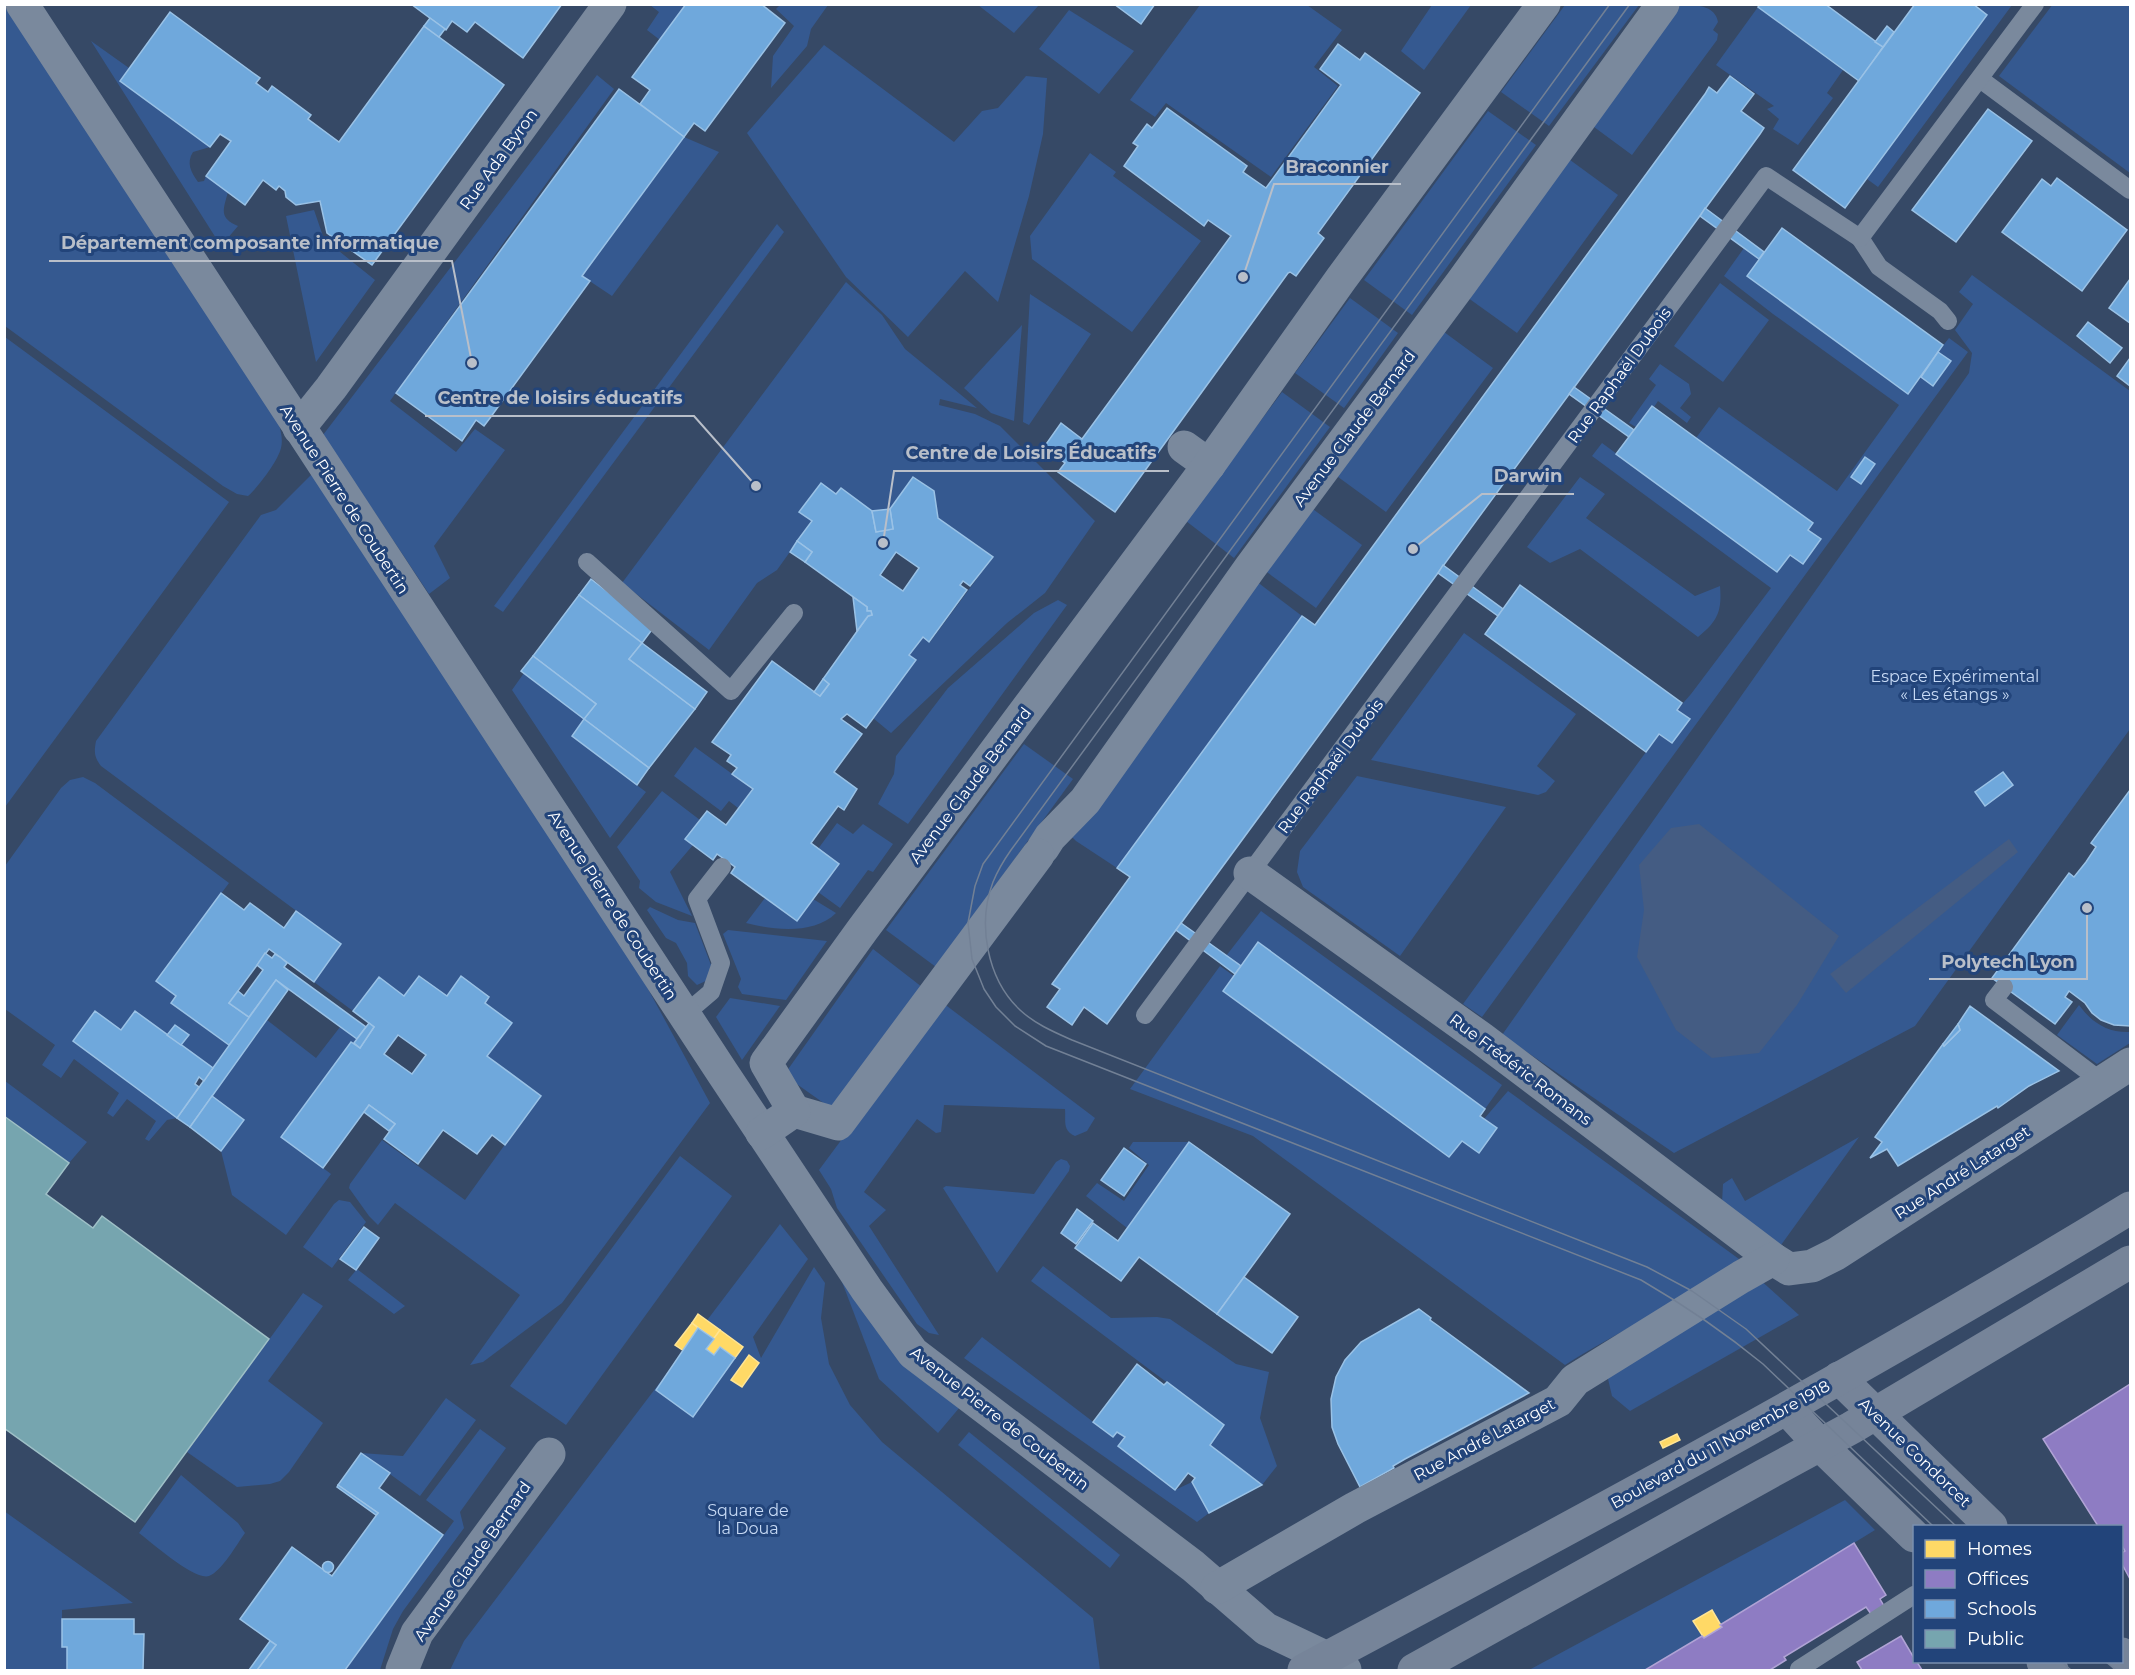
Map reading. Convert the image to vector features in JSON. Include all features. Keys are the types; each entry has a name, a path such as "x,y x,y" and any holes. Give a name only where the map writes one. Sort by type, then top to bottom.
{"street":[{"name":"Avenue Pierre de Coubertin","path":"22,4 762,1133 867,1290 913,1353 1193,1566 1266,1629 1325,1666"},
{"name":"Rue Ada Byron","path":"299,428 338,379 610,4"},
{"name":"Avenue Claude Bernard","path":"1544,4 1341,279 1197,456 766,1063 794,1111 838,1124 1050,837 1085,801 1244,576 1462,282 1663,4"},
{"name":"Rue Frédéric Romans","path":"1250,873 1480,1038 1781,1264"},
{"name":"Rue André Latarget","path":"1217,1588 1336,1518 1558,1401 1575,1380 1741,1277 1781,1264 1812,1266 1836,1254 2130,1064"},
{"path":"762,1133 794,1111"},
{"name":"Boulevard du 11 Novembre 1918","path":"1325,1666 1787,1409 2013,1280 2130,1208"},
{"path":"1414,1671 1763,1476 1821,1446 2130,1262"},
{"name":"Avenue Condorcet","path":"1839,1378 1989,1525"},
{"path":"1787,1409 1821,1446 1913,1535"},
{"name":"Avenue Claude Bernard","path":"402,1671 417,1633 549,1454"}],"lane":[{"path":"1948,321 1940,311 1879,267 1860,238 2035,4"},
{"path":"1980,79 2130,190"},
{"name":"Rue Raphaël Dubois","path":"1145,1015 1766,176 1860,238"},
{"path":"586,562 731,691 794,613"},
{"path":"685,1014 711,992 721,963 697,899 722,867"},
{"path":"2004,987 1994,1000 2102,1082"},
{"path":"1799,1668 1913,1596"}],"green space":[{"path":"2053,4 2130,5 2130,173 1999,76"},
{"path":"4,5 279,424 282,442 276,460 248,496 237,494 223,486 5,326"},
{"path":"650,5 686,5 660,40 647,30 659,12"},
{"path":"780,5 828,5 811,29 807,46 771,88 773,56 794,26 776,9"},
{"path":"978,5 1039,5 1014,33"},
{"path":"1200,5 1307,5 1342,30 1314,67 1338,86 1271,177 1166,103 1155,117 1130,100"},
{"path":"1432,5 1471,5 1424,70 1401,51"},
{"path":"1565,5 1639,5 1549,126 1501,92"},
{"path":"1677,5 1702,6 1712,11 1718,22 1713,30 1718,34 1717,40 1632,155 1590,124"},
{"path":"1981,5 2012,5 1878,187 1867,179 1987,15 1979,9"},
{"path":"1758,7 1843,70 1827,93 1833,98 1798,145 1773,129 1779,119 1767,109 1774,106 1716,65"},
{"path":"1069,10 1134,51 1099,94 1039,49"},
{"path":"91,41 129,68 120,81 210,147 193,152 190,164 191,171 198,182 204,181 206,176 228,192 224,213 228,220 238,226 221,246"},
{"path":"824,45 954,142 982,111 998,108 1026,76 1047,78 1043,134 1029,196 998,302 965,271 908,337 846,277 747,133"},
{"path":"597,75 614,89 390,401 456,452 475,429 505,450 434,546 450,578 429,594 323,435"},
{"path":"1488,111 1536,145 1412,315 1364,280"},
{"path":"684,137 719,152 612,296 582,276"},
{"path":"1090,153 1116,172 1113,176 1201,241 1132,332 1032,259 1030,236"},
{"path":"1566,157 1618,195 1517,333 1464,295"},
{"path":"314,210 324,239 375,280 316,362 286,216"},
{"path":"777,224 784,232 503,612 494,606"},
{"path":"1744,248 1759,259 1747,276 1908,394 1921,377 1933,386 1951,361 1938,352 1949,338 1968,352 1482,1017 1463,1004 1659,734 1672,743 1689,719 1677,710 1771,588 1592,456 1602,443 1777,572 1813,523 1696,438 1719,407 1837,491 1899,405 1724,276"},
{"name":"Espace Expérimental « Les étangs »","path":"1972,275 2130,391 2130,729 1915,1026 1674,1153 1502,1035 1969,373 1972,353 1955,330 1973,304 1959,292"},
{"path":"846,282 882,315 905,349 977,408 940,399 939,405 975,414 1000,426 1095,521 1045,593 1007,623 891,733 873,718 909,655 923,637 930,642 993,557 938,518 934,491 914,477 890,509 872,511 840,489 812,521 777,570 757,583 709,650 622,583"},
{"path":"1720,283 1769,320 1723,382 1674,346"},
{"path":"1030,294 1091,334 1029,425 1023,422"},
{"path":"1350,298 1398,333 1344,408 1295,373"},
{"path":"1022,325 1014,421 991,413 964,388"},
{"path":"1440,329 1493,368 1386,512 1334,474"},
{"path":"5,337 229,502 5,807"},
{"path":"1660,364 1689,384 1691,394 1680,408 1691,417 1687,423 1658,401 1636,427 1629,423 1656,385 1649,379"},
{"path":"1282,392 1330,427 1234,558 1186,521"},
{"path":"312,474 641,976 710,1103 562,1303 483,1362 470,1365 520,1295 395,1203 378,1225 349,1188 382,1140 465,1200 540,1096 487,1056 485,1003 489,996 461,977 447,996 420,976 404,996 379,977 353,1011 314,982 341,944 101,766 95,754 96,741 261,515 276,510"},
{"path":"1580,477 1605,494 1586,518 1695,596 1720,586 1717,615 1710,626 1698,637 1580,549 1550,563 1527,547"},
{"path":"1310,507 1362,545 1316,608 1264,570"},
{"path":"1256,581 1302,616 1117,868 1072,837"},
{"path":"1058,600 1067,605 908,824 878,804 894,774 896,756 948,688 1034,613"},
{"path":"1464,633 1576,714 1537,766 1555,781 1546,792 1538,795 1371,760"},
{"path":"524,673 584,719 572,736 646,792 610,838 512,690"},
{"path":"1024,744 1073,779 936,967 886,930"},
{"path":"695,747 753,789 738,808 729,801 721,811 674,776"},
{"path":"1357,776 1506,807 1400,956 1303,887 1297,872 1300,851"},
{"path":"83,777 95,783 229,883 156,981 176,996 172,1003 229,1045 213,1068 121,1030 95,1011 73,1041 177,1118 167,1120 149,1141 145,1139 156,1121 127,1099 113,1117 107,1113 119,1093 74,1059 61,1078 42,1065 55,1045 5,1009 5,866 61,788 70,780"},
{"path":"662,791 700,820 686,839 693,845 670,872 692,916 656,902 639,888 640,881 617,847"},
{"path":"837,823 853,834 863,824 893,844 873,872 868,870 840,908 818,892 818,849"},
{"path":"765,898 796,921 813,899 836,913 827,920 805,928 781,929 746,923"},
{"path":"650,907 678,920 695,923 711,965 708,980 697,985 688,976 687,963 676,943 666,938 647,910"},
{"path":"1261,911 1502,1085 1485,1109 1259,943 1241,966 1226,956"},
{"path":"728,930 827,941 786,1000 742,994 738,987 741,979 723,934"},
{"path":"873,949 922,987 832,1109 784,1075"},
{"path":"1220,966 1234,976 1223,991 1449,1157 1462,1141 1479,1153 1497,1128 1484,1119 1508,1091 1739,1259 1676,1302 1565,1365 1253,1136 1130,1089"},
{"path":"730,998 780,1006 742,1060 716,1017"},
{"path":"943,1003 1095,1118 1087,1131 1075,1136 1066,1128 1065,1109 944,1105 941,1132 936,1133 917,1119 864,1192 886,1210 869,1226 939,1335 929,1333 917,1324 837,1208 831,1189 819,1170"},
{"path":"2079,1005 2101,1026 2115,1031 2130,1032 2130,1043 2097,1064 2057,1035"},
{"path":"267,1020 316,1058 340,1027 357,1039 354,1043 351,1042 282,1137 331,1174 286,1235 232,1195 221,1151 244,1120 212,1096"},
{"path":"5,1081 87,1142 69,1163 5,1116"},
{"path":"1859,1137 1781,1245 1722,1203 1723,1184 1732,1178 1745,1201"},
{"path":"1133,1142 1189,1142 1127,1228 1086,1196 1097,1183 1124,1201 1149,1165 1129,1148"},
{"path":"680,1156 732,1196 566,1425 510,1386"},
{"path":"1061,1159 1067,1161 1070,1166 1069,1171 997,1273 943,1188 946,1186 1034,1194 1056,1162"},
{"path":"339,1200 350,1202 366,1222 332,1268 303,1247"},
{"name":"Square de la Doua","path":"780,1224 808,1259 753,1337 761,1358 814,1267 825,1283 821,1318 829,1364 850,1405 882,1442 1093,1618 1100,1670 450,1670 464,1641"},
{"path":"1043,1266 1111,1318 1170,1319 1236,1364 1269,1372 1260,1418 1277,1466 1262,1485 1210,1445 1224,1425 1031,1281"},
{"path":"357,1269 405,1306 394,1314 348,1280"},
{"path":"839,1274 965,1401 938,1433 879,1379"},
{"path":"1758,1278 1799,1315 1630,1411 1612,1396 1605,1366"},
{"path":"303,1293 323,1306 268,1381 323,1423 289,1472 280,1481 237,1487 187,1452"},
{"path":"982,1337 1113,1437 1117,1432 1125,1437 1118,1446 1175,1490 1192,1482 1209,1513 1197,1522 964,1358"},
{"path":"446,1398 476,1420 420,1496 361,1453 403,1456"},
{"path":"480,1429 506,1448 460,1512 464,1528 403,1611 393,1629 380,1670 345,1670 454,1521 426,1500"},
{"path":"969,1432 1120,1555 1110,1568 958,1445"},
{"path":"181,1475 238,1523 245,1533 224,1563 209,1576 194,1573 184,1567 139,1533"},
{"path":"1845,1500 1875,1530 1720,1625 1694,1621 1702,1636 1645,1670 1529,1670"},
{"path":"4,1511 133,1603 62,1610 62,1647 67,1647 67,1670 5,1670"}],"shaded area":[{"path":"1699,824 1839,936 1797,1005 1759,1053 1712,1058 1676,1030 1637,957 1644,910 1639,865 1671,828"},
{"path":"2009,839 2018,852 1846,993 1830,974"}],"building: Homes":[{"path":"698,1314 720,1330 714,1339 692,1323"},
{"path":"692,1323 698,1328 684,1351 675,1345"},
{"path":"720,1330 743,1347 735,1358 720,1347 714,1355 706,1349"},
{"path":"749,1355 759,1363 742,1387 731,1380"},
{"path":"1677,1434 1680,1440 1663,1448 1660,1442"},
{"path":"1712,1610 1722,1627 1704,1638 1693,1621"}],"building: Offices":[{"path":"2130,1384 2130,1579 2123,1566 2123,1552 2125,1551 2123,1525 2097,1525 2043,1439"},
{"path":"1854,1543 1886,1595 1880,1599 1884,1606 1871,1614 1866,1607 1784,1657 1786,1660 1770,1670 1645,1670 1702,1636 1704,1638 1722,1627 1720,1625"},
{"path":"1901,1636 1913,1656 1913,1663 1918,1663 1922,1670 1862,1670 1857,1662"}],"building: Schools":[{"path":"411,4 562,4 523,58 475,22 467,32 452,21 446,30"},
{"path":"686,4 761,4 785,23 705,131 694,123 684,137 640,104 650,90 632,77"},
{"path":"1114,4 1155,4 1141,24"},
{"path":"1760,4 1825,4 1883,47 1859,81 1758,7"},
{"path":"1915,4 1973,4 1987,15 1845,208 1793,170"},
{"path":"170,12 260,78 256,83 268,92 272,86 311,115 308,119 339,142 424,26 504,85 372,265 327,233 320,201 296,205 286,197 285,191 279,186 276,190 263,180 245,205 206,176 231,141 220,134 210,147 120,81"},
{"path":"430,18 445,29 439,37 424,26"},
{"path":"1887,26 1894,32 1883,47 1875,42"},
{"path":"1338,44 1360,60 1365,53 1420,93 1318,233 1324,238 1296,276 1288,273 1115,512 1058,472 1065,463 1044,447 1061,423 1082,439 1231,236 1208,220 1204,226 1124,166 1138,146 1133,143 1147,124 1152,128 1167,108 1247,166 1243,172 1266,188 1341,85 1320,69"},
{"path":"1730,76 1754,94 1741,111 1764,128 1760,134 1107,1024 1084,1007 1072,1025 1047,1007 1060,989 1052,984 1130,877 1117,868 1302,616 1315,625 1709,87 1717,93"},
{"path":"619,89 684,137 582,276 590,281 490,418 484,426 476,420 462,441 396,393"},
{"path":"1988,109 2032,141 1956,242 1912,210"},
{"path":"2057,178 2127,230 2082,291 2002,232 2042,179 2051,186"},
{"path":"1705,208 1764,252 1759,259 1700,216"},
{"path":"1782,228 1943,345 1908,394 1747,276"},
{"path":"2130,279 2130,323 2109,308"},
{"path":"2088,322 2122,348 2110,363 2077,336"},
{"path":"1938,352 1951,361 1933,386 1921,377"},
{"path":"2130,358 2130,386 2117,376"},
{"path":"1574,387 1634,430 1629,437 1569,394"},
{"path":"1652,406 1813,523 1808,530 1821,539 1803,564 1790,555 1777,572 1616,454"},
{"path":"1865,457 1875,464 1861,484 1851,477"},
{"path":"913,477 934,491 938,518 993,557 970,586 963,581 960,585 967,590 929,642 923,637 909,655 916,660 866,728 847,714 841,719 862,734 834,772 857,789 844,810 838,806 811,843 839,864 797,921 731,873 735,867 717,854 713,860 685,839 707,811 726,825 753,789 732,774 737,768 727,761 731,755 712,742 772,661 820,696 829,684 823,679 868,616 872,615 871,611 867,611 867,607 805,562 812,552 797,541 812,521 799,512 821,483 836,494 841,488 872,511 876,532 893,529 890,509","holes":["896,552 919,568 903,591 880,575"]},
{"path":"890,509 893,529 876,532 872,511"},
{"path":"797,541 812,552 805,562 790,552"},
{"path":"1443,565 1503,609 1498,616 1438,573"},
{"path":"591,579 654,627 642,643 579,595"},
{"path":"1520,585 1682,703 1677,710 1690,719 1672,743 1659,734 1646,752 1485,634"},
{"path":"579,595 642,643 629,659 695,709 649,768 584,719 596,704 533,656"},
{"path":"853,597 867,607 867,611 871,611 872,615 868,616 857,631"},
{"path":"642,643 707,692 695,709 629,659"},
{"path":"533,656 596,704 584,719 521,671"},
{"path":"823,679 829,684 820,696 814,692"},
{"path":"584,719 649,768 637,785 572,736"},
{"path":"2003,772 2013,785 1985,806 1975,792"},
{"path":"2130,790 2130,1026 2114,1025 2101,1020 2085,1003 2069,991 2065,997 2072,1002 2055,1024 1992,978 2069,873 2074,877 2086,862 2096,847 2091,843"},
{"path":"221,893 244,910 250,903 284,928 296,911 341,944 314,982 269,949 229,1003 250,1018 229,1045 171,1003 176,996 156,981"},
{"path":"1181,923 1241,966 1235,974 1176,930"},
{"path":"1258,942 1485,1109 1480,1116 1497,1128 1479,1153 1462,1141 1449,1157 1223,991"},
{"path":"265,953 272,958 275,954 280,957 287,963 284,967 366,1027 357,1039 276,980 249,1017 229,1003 238,991 244,996 263,970 257,965"},
{"path":"419,976 447,996 461,976 489,997 485,1003 512,1023 487,1056 541,1096 505,1145 492,1135 477,1154 443,1130 418,1164 384,1139 395,1124 369,1105 323,1168 281,1137 351,1042 360,1048 374,1027 353,1011 379,977 404,996","holes":["398,1035 426,1055 412,1074 384,1054"]},
{"path":"276,980 288,990 190,1127 177,1118"},
{"path":"1970,1006 2059,1071 2029,1086 1998,1108 1997,1106 1898,1166 1887,1149 1870,1158 1882,1142 1875,1137 1943,1044 1944,1046 1960,1030 1958,1024"},
{"path":"95,1011 121,1030 135,1011 213,1068 204,1081 199,1077 195,1084 199,1087 177,1118 73,1041"},
{"path":"369,1023 374,1027 360,1048 354,1043"},
{"path":"1958,1024 1960,1030 1944,1046 1943,1044"},
{"path":"175,1025 189,1035 181,1045 167,1035"},
{"path":"212,1096 244,1120 221,1151 190,1127"},
{"path":"369,1105 395,1124 389,1131 364,1112"},
{"path":"1189,1142 1290,1214 1217,1314 1139,1257 1121,1281 1075,1248 1093,1223 1118,1241"},
{"path":"1124,1148 1146,1164 1124,1196 1101,1180"},
{"path":"1077,1209 1093,1221 1076,1244 1061,1233"},
{"path":"364,1227 379,1238 356,1270 340,1259"},
{"path":"1244,1277 1298,1317 1272,1353 1217,1314"},
{"path":"1419,1309 1431,1318 1430,1320 1529,1393 1405,1459 1393,1466 1394,1468 1360,1487 1332,1427 1331,1399 1336,1377 1345,1360 1361,1342"},
{"path":"698,1328 714,1339 706,1349 714,1355 720,1347 735,1358 693,1417 656,1390"},
{"path":"1137,1364 1164,1385 1167,1382 1224,1425 1210,1445 1262,1485 1209,1513 1192,1482 1195,1478 1188,1473 1175,1490 1118,1446 1125,1437 1117,1432 1113,1437 1093,1422"},
{"path":"361,1453 390,1473 379,1488 443,1535 345,1670 257,1670 276,1645 240,1619 292,1547 332,1576 378,1513 338,1485"},
{"path":"338,1485 378,1513 376,1515 337,1487"},
{"path":"328,1561 334,1567 328,1573 322,1567"},
{"path":"62,1619 134,1619 134,1634 144,1634 143,1670 67,1670 67,1647 62,1647"},
{"path":"270,1641 276,1645 257,1670 249,1670"}],"building: Public":[{"path":"4,1116 69,1163 46,1194 93,1228 102,1216 269,1339 135,1522 4,1428"}],"tram line":[{"path":"1610,4 983,864 975,886 968,923 972,959 984,989 996,1007 1015,1026 1046,1046 1641,1280 1704,1319 1763,1364 1932,1525"},
{"path":"1630,4 1008,854 993,882 988,898 986,915 988,950 1000,983 1009,997 1026,1015 1052,1031 1647,1267 1692,1291 1746,1329 1955,1525"},
{"path":"2063,1663 2071,1670"},
{"path":"2107,1663 2116,1670"}],"place":[{"name":"Braconnier","path":"1243,277"},
{"name":"Département composante informatique","path":"472,363"},
{"name":"Centre de loisirs éducatifs","path":"756,486"},
{"name":"Centre de Loisirs Éducatifs","path":"883,543"},
{"name":"Darwin","path":"1413,549"},
{"name":"Polytech Lyon","path":"2087,908"}]}
